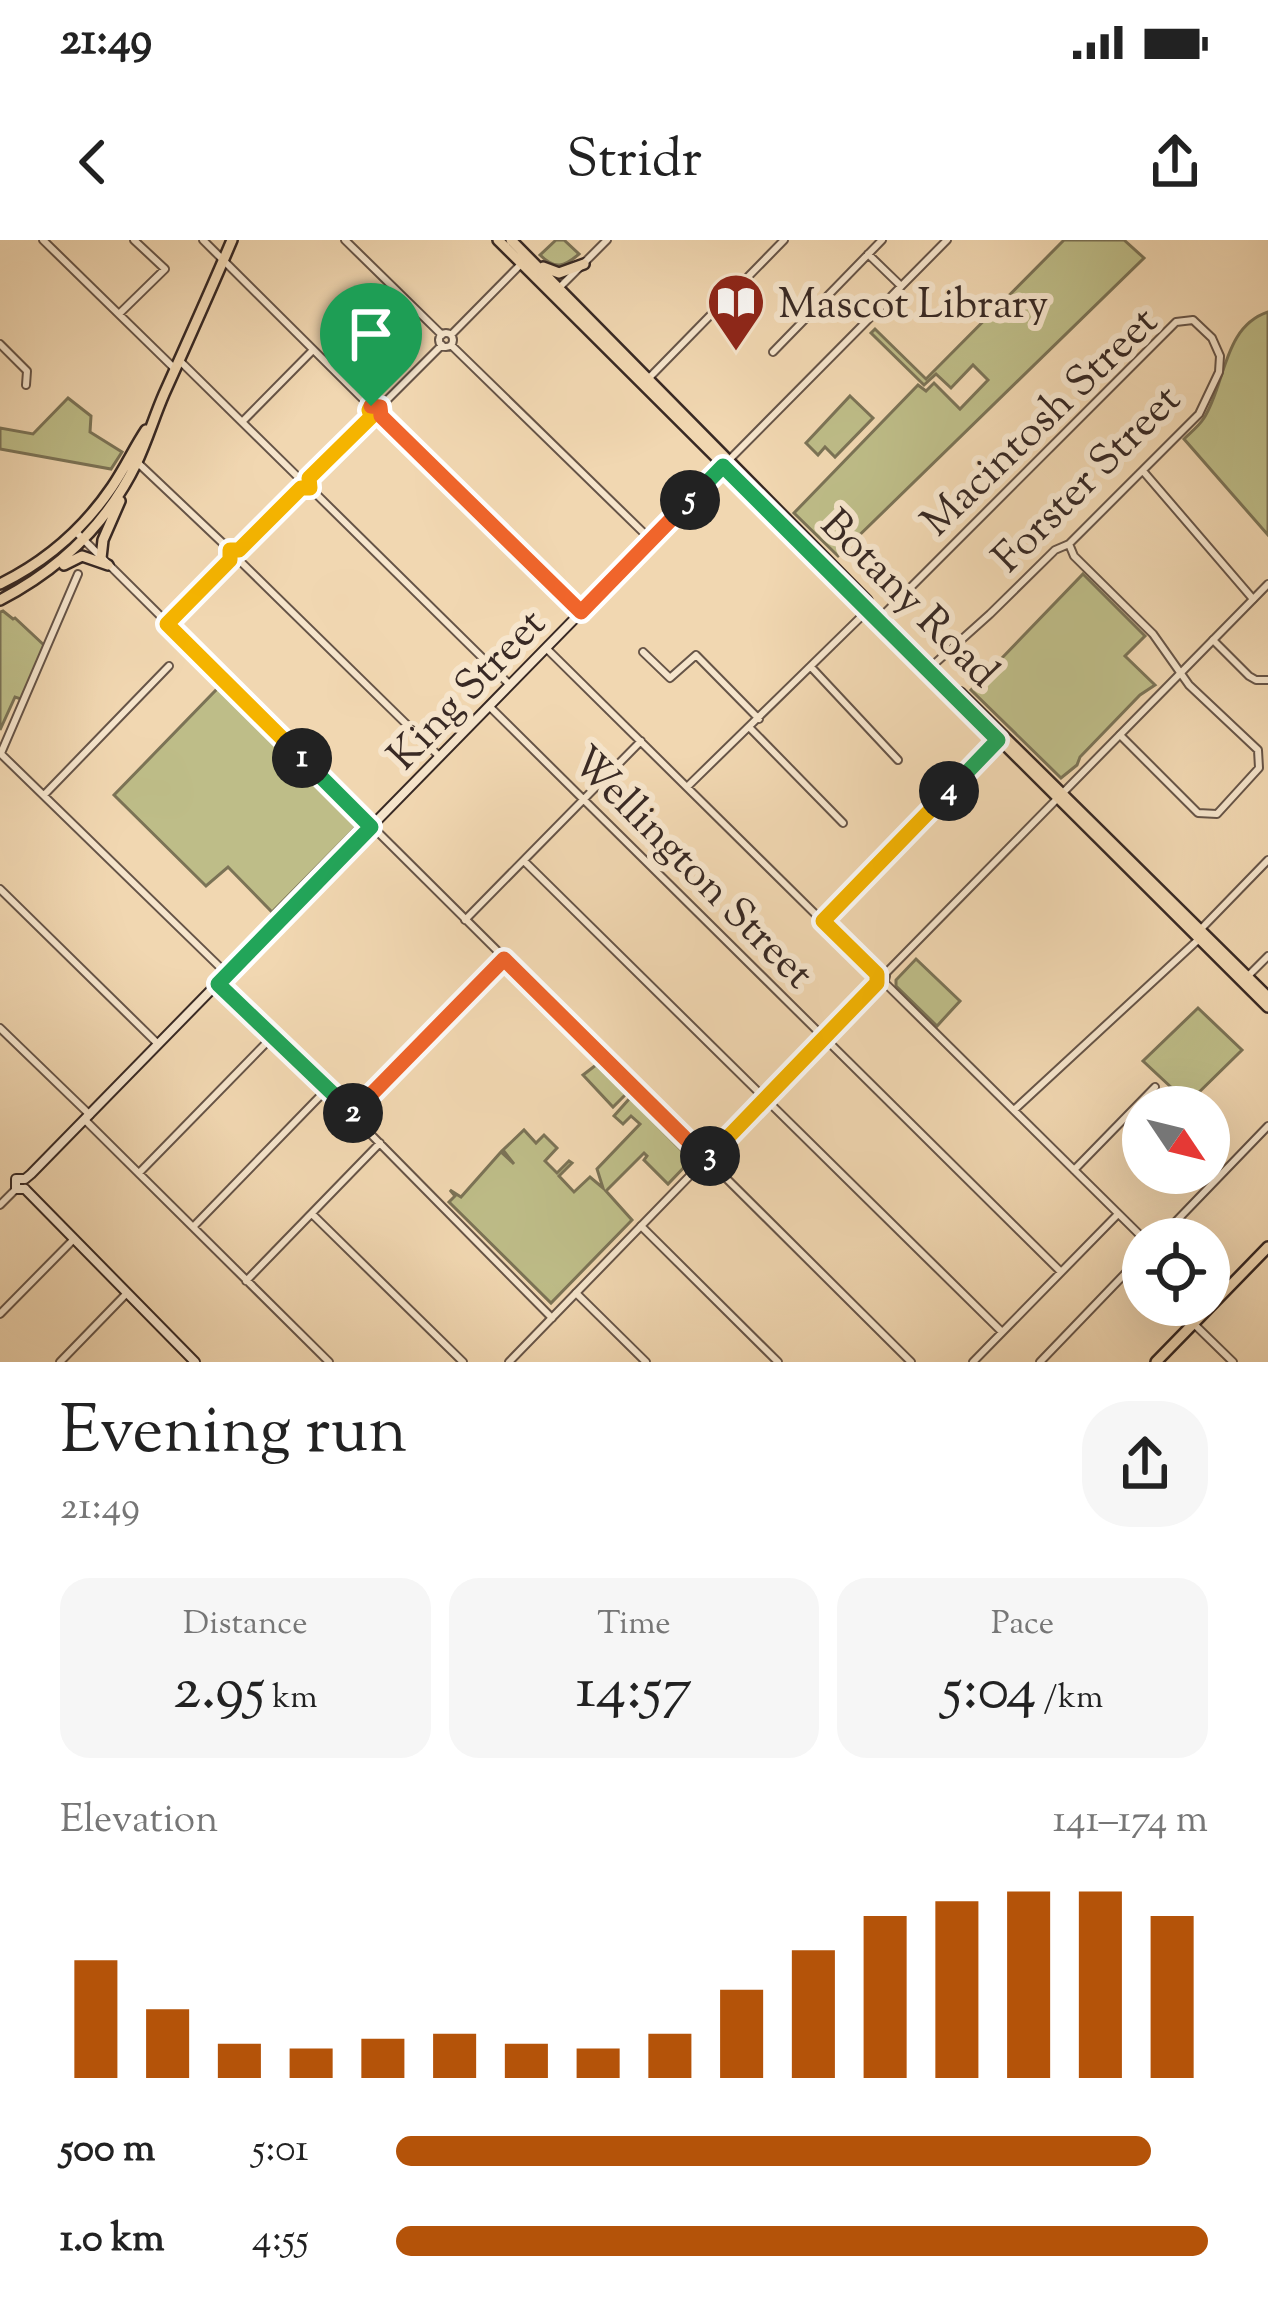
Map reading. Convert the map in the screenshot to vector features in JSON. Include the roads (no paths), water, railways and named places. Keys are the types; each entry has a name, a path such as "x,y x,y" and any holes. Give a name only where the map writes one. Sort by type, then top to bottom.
{"main road":[{"path":"42,577 104,518 125,485 230,240"},
{"name":"Botany Road","path":"498,240 525,260 868,610 1060,795"},
{"name":"Botany Road","path":"511,240 525,260"},
{"path":"525,260 554,272 584,264"},
{"name":"Botany Road","path":"556,291 650,378 726,464 1268,1007"},
{"path":"0,584 33,566 75,531 111,488 152,421"},
{"name":"King Street","path":"22,1185 726,464"},
{"path":"0,600 82,556 105,561 103,540 125,485"},
{"name":"Botany Road","path":"1199,934 1268,997"},
{"path":"22,1185 195,1362"},
{"path":"1230,1284 1268,1247"},
{"path":"1156,1362 1192,1326"}],"street":[{"path":"43,240 242,422 510,685"},
{"path":"119,314 165,269 134,240"},
{"path":"204,241 230,240"},
{"path":"345,240 651,540"},
{"path":"556,291 608,240"},
{"path":"650,378 784,240"},
{"path":"773,352 882,240"},
{"name":"King Street","path":"726,464 947,240"},
{"path":"204,241 581,612"},
{"path":"868,254 901,286"},
{"path":"167,624 371,417 377,418 377,410 525,260"},
{"name":"Forster Street","path":"932,666 1055,550 1069,544 1199,414 1220,372 1220,356 1212,338 1193,320 1185,319"},
{"name":"Macintosh Street","path":"882,616 1172,326 1185,319"},
{"path":"0,344 27,371 26,386"},
{"path":"242,422 313,350"},
{"path":"137,462 440,757"},
{"path":"1143,471 1253,599"},
{"path":"75,531 910,1362"},
{"path":"1069,544 1075,556 1153,634 1189,686 1258,750 1259,768 1217,814 1198,812 1120,735"},
{"path":"78,574 0,755 227,974"},
{"path":"509,1362 520,1358 576,1293 1268,584"},
{"path":"687,787 868,610"},
{"path":"1213,640 1249,676 1268,680"},
{"path":"546,648 1122,1218"},
{"path":"643,652 670,678 696,655 759,719"},
{"path":"44,796 169,666"},
{"path":"811,667 898,760"},
{"name":"Wellington Street","path":"489,706 1061,1272"},
{"path":"750,728 843,823"},
{"path":"823,921 998,740"},
{"path":"465,920 641,741"},
{"path":"1014,1110 1199,934 1268,860"},
{"path":"524,861 1002,1332"},
{"path":"0,889 158,1044"},
{"path":"1247,977 1268,956"},
{"path":"352,1115 504,959"},
{"path":"218,984 552,1318"},
{"path":"0,1028 329,1362"},
{"path":"139,1173 272,1037"},
{"path":"193,1227 326,1090"},
{"path":"1075,1169 1122,1121"},
{"path":"1179,1218 1268,1126"},
{"path":"246,1281 380,1143"},
{"name":"King Street","path":"0,1205 22,1185"},
{"path":"312,1214 463,1362"},
{"path":"973,1362 1118,1214"},
{"path":"641,1226 778,1362"},
{"path":"0,1314 74,1240"},
{"path":"1040,1362 1122,1278"},
{"path":"60,1362 128,1293"},
{"path":"576,1293 646,1362"},
{"path":"1196,1326 1232,1362"},
{"path":"179,1362 187,1354"}],"place":[{"name":"Mascot Library","path":"736,353"}]}
